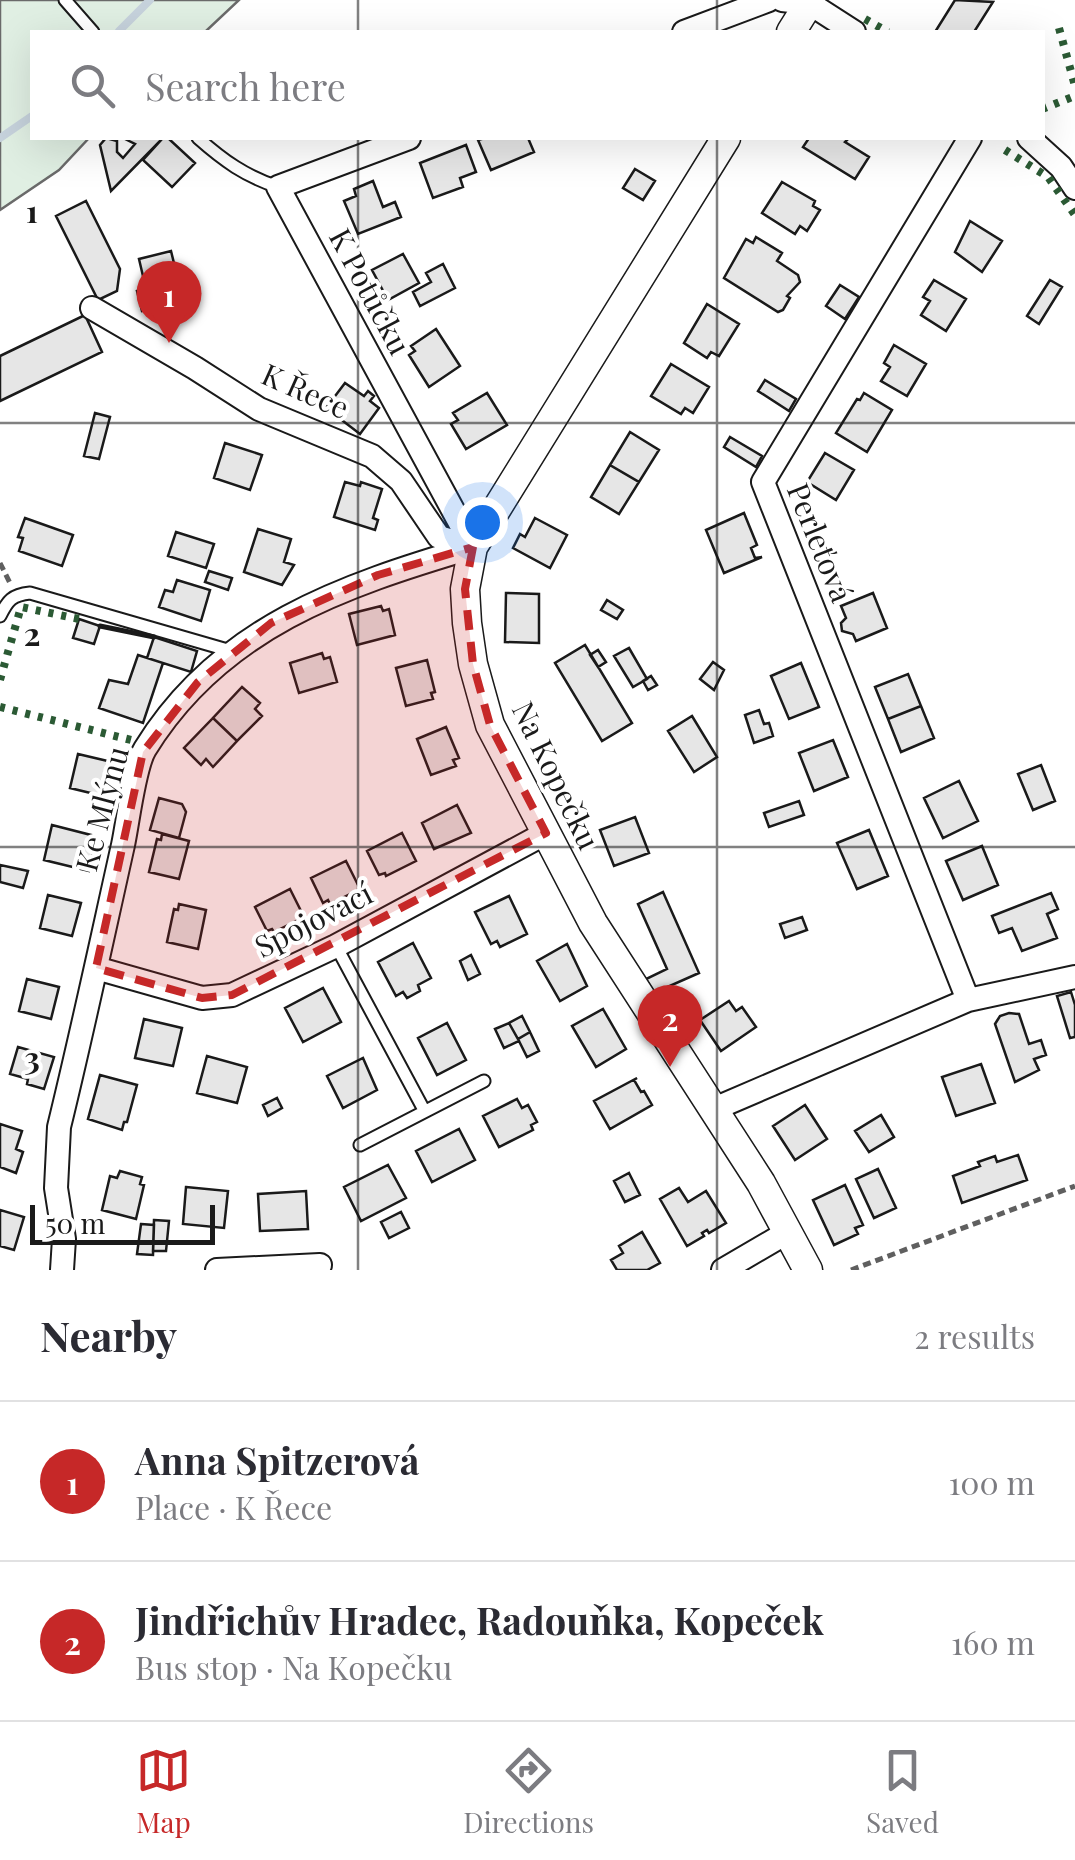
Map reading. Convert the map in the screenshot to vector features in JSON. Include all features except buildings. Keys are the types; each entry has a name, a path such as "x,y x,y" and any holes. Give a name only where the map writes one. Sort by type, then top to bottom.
{"street":[{"path":"689,30 769,0"},
{"path":"792,30 801,1 851,30"},
{"path":"278,187 403,140"},
{"name":"Na Kopečku","path":"725,140 473,548 465,589 473,664 490,725 593,923 714,1109 808,1270"},
{"name":"Perleťová","path":"968,1000 763,482 969,140"},
{"path":"1031,140 1060,166 1075,188"},
{"name":"K Potůčku","path":"278,187 473,548"},
{"name":"K Řece","path":"92,308 259,409 372,456 401,481 439,536 473,548"},
{"name":"Ke Mlýnu","path":"62,1270 64,1239 56,1188 59,1127 143,752 198,682 230,651 271,624 378,576 473,548"},
{"name":"Spojovací","path":"96,968 202,998 232,995 336,946 546,833"},
{"path":"714,1109 968,1000 1075,977"},
{"path":"722,1270 788,1232"},
{"path":"218,1270 320,1265"}],"lane":[{"path":"65,0 91,30"},
{"path":"200,140 231,166 278,187"},
{"path":"0,616 8,600 30,593 230,651"},
{"path":"336,946 424,1110"},
{"path":"360,1144 484,1081"}],"path":[{"path":"851,1270 1075,1186"}],"highlighted area":[{"path":"473,547 465,589 473,664 490,725 546,833 232,995 202,998 96,968 143,752 198,682 271,623 378,575"}],"green space":[{"path":"0,0 239,0 207,30 30,30 30,140 87,140 59,170 0,210"}],"waterway":[{"path":"120,30 150,0"},
{"path":"0,138 30,117"}],"hedge":[{"path":"865,19 884,30"},
{"path":"1059,28 1075,86"},
{"path":"1045,108 1075,96"},
{"path":"1005,150 1048,177 1075,215"},
{"path":"0,680 21,607 79,619"},
{"path":"0,707 135,741"}],"wall":[{"path":"100,626 154,637"}],"place":[{"name":"Anna Spitzerová","path":"169,343"},
{"name":"Jindřichův Hradec, Radouňka, Kopeček","path":"670,1067"}]}
